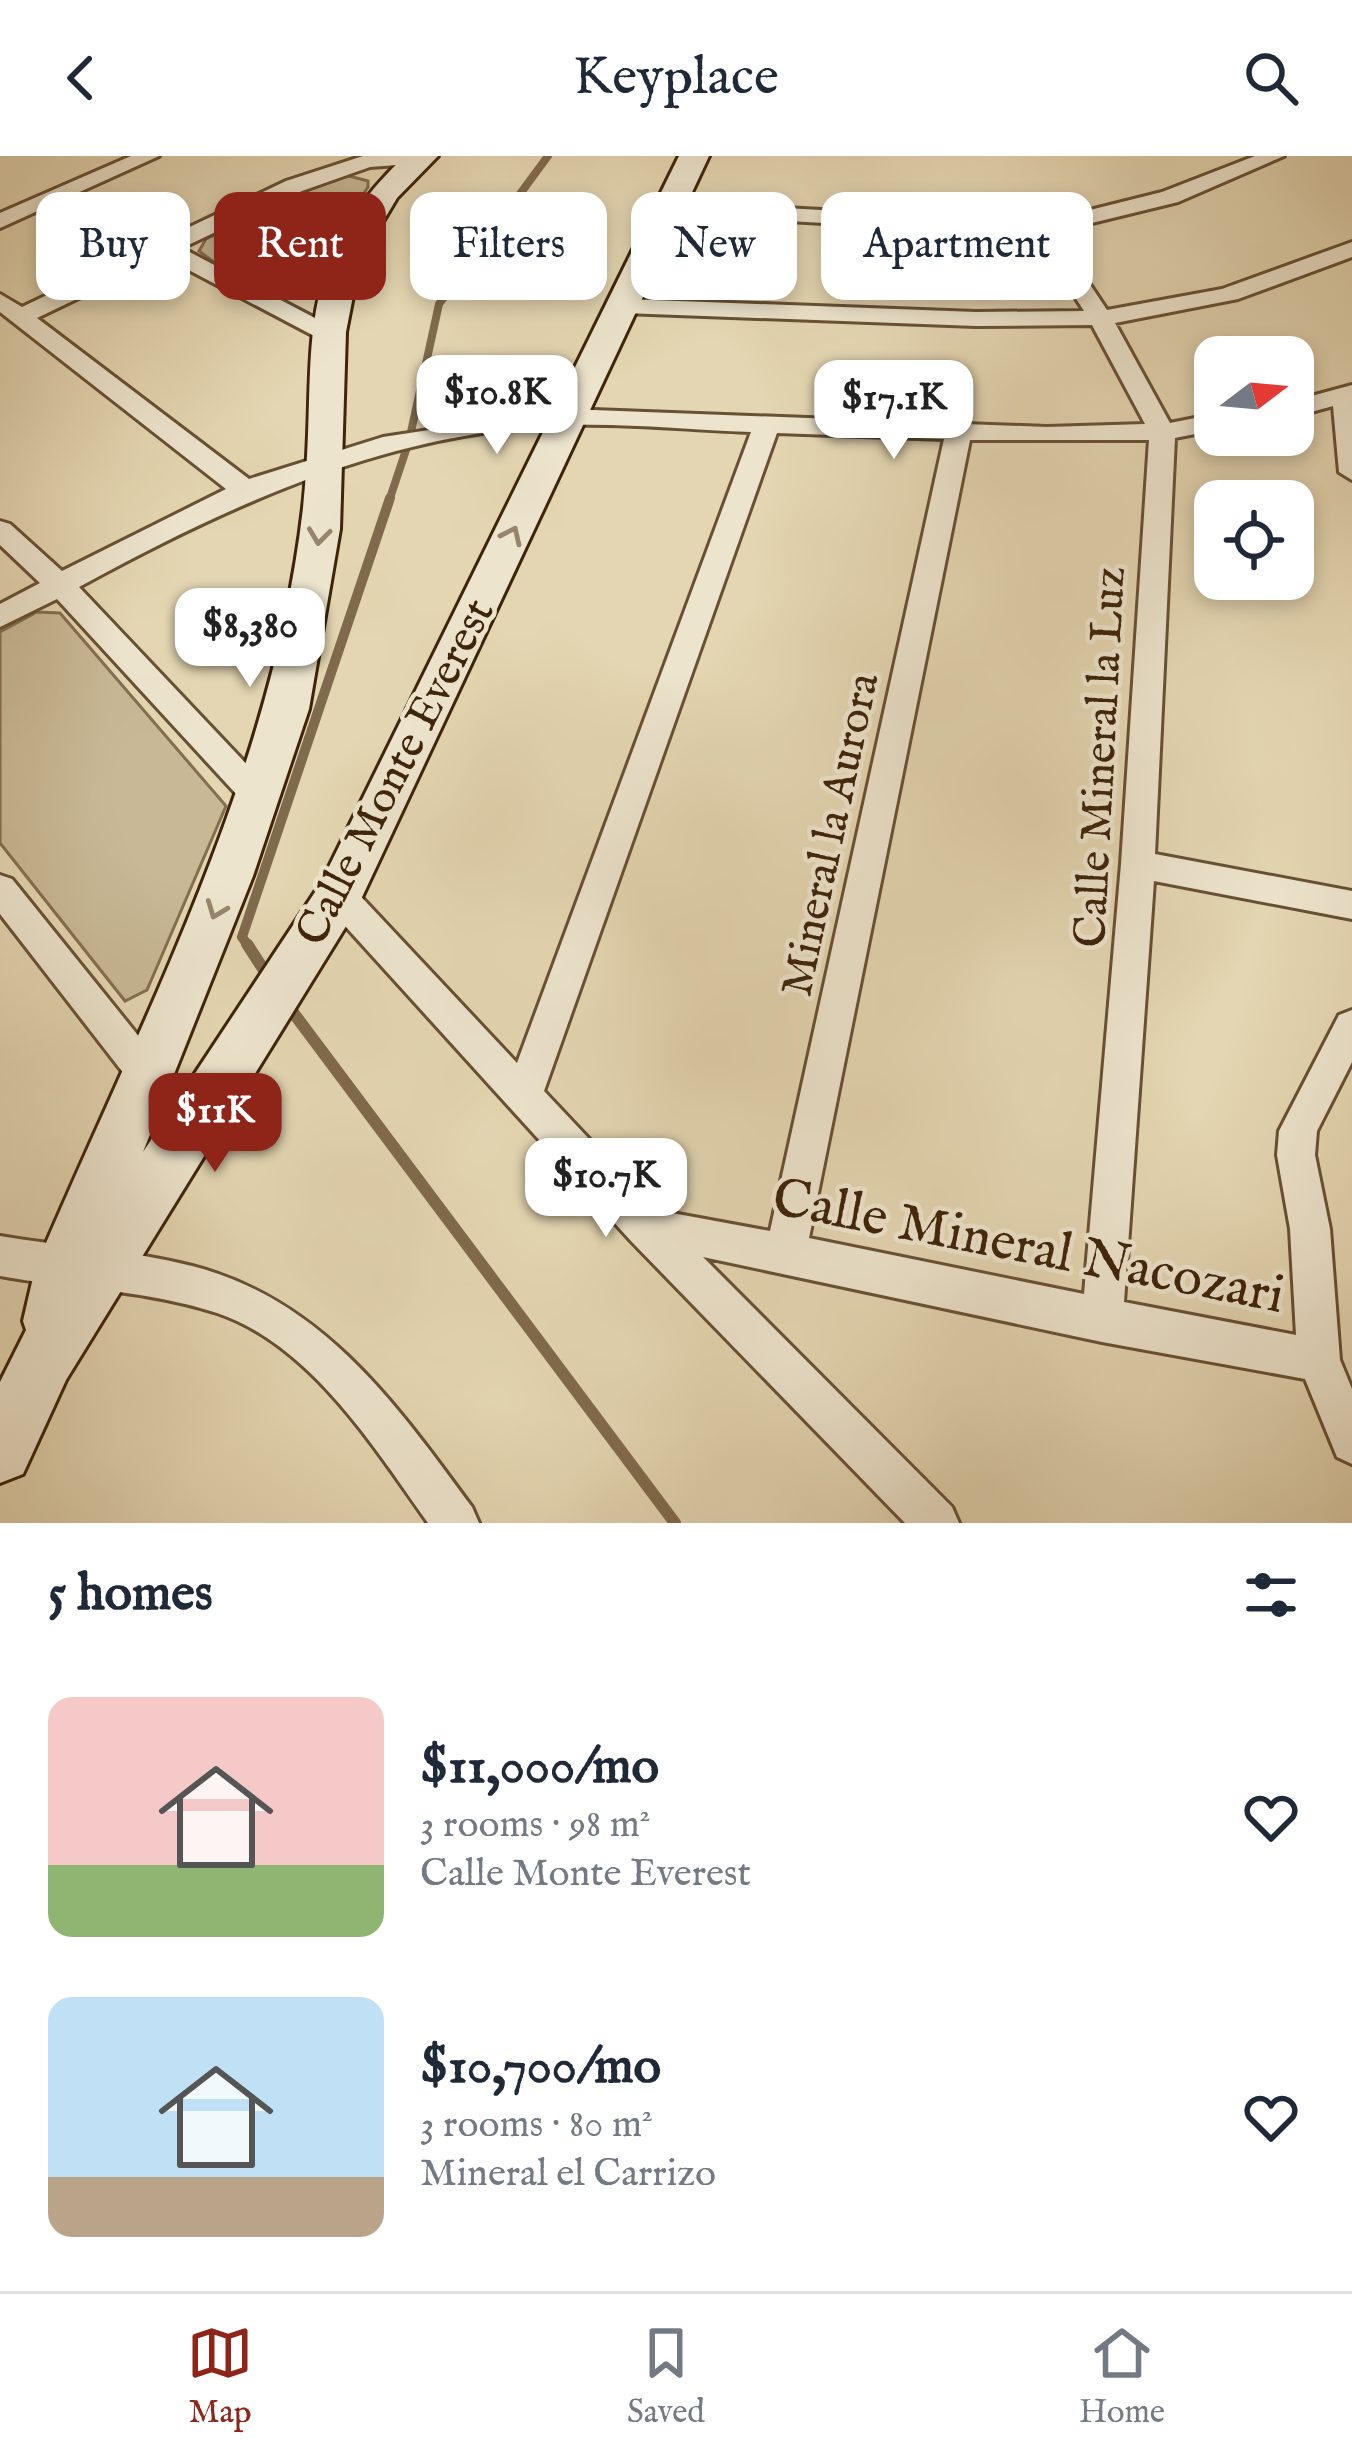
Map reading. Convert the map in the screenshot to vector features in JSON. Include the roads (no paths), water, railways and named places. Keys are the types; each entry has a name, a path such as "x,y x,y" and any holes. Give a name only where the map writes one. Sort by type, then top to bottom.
{"street":[{"path":"0,221 149,156"},
{"name":"Calle Monte Everest","path":"679,192 694,156"},
{"path":"1093,216 1170,197 1274,156"},
{"path":"190,237 294,186 347,166 420,158"},
{"name":"Calle Monte Everest","path":"0,1451 82,1271 148,1076 260,799 299,659 319,539 326,460 326,333 335,273 380,199 420,158"},
{"path":"624,306 976,319 1100,318 1160,311 1230,294 1352,249"},
{"path":"190,262 326,333"},
{"name":"Calle Monte Everest","path":"82,1271 254,1027 339,896 631,292"},
{"path":"22,316 56,300"},
{"path":"1088,300 1162,432"},
{"path":"0,301 245,490"},
{"path":"1314,404 1348,395 1352,472"},
{"path":"0,617 245,490 326,460 408,441 567,417 958,434 1162,432 1194,426"},
{"path":"525,1092 767,424"},
{"name":"Calle Mineral la Luz","path":"1102,1322 1138,864 1162,432"},
{"name":"Mineral la Aurora","path":"786,1252 958,434"},
{"path":"0,530 61,586 260,799"},
{"path":"1138,864 1352,905"},
{"path":"0,889 148,1076"},
{"path":"339,896 645,1227 936,1523"},
{"path":"1352,1026 1306,1111 1297,1143 1310,1229 1319,1360 1352,1442"},
{"name":"Calle Mineral Nacozari","path":"645,1227 786,1252 1102,1322 1319,1360"},
{"path":"0,1256 172,1284 246,1304 306,1341 405,1454 456,1523"}],"waterway":[{"path":"390,498 409,441 439,304 548,156"},
{"path":"248,946 242,937 390,498"},
{"path":"248,946 269,978"},
{"path":"286,1003 675,1523"}]}
